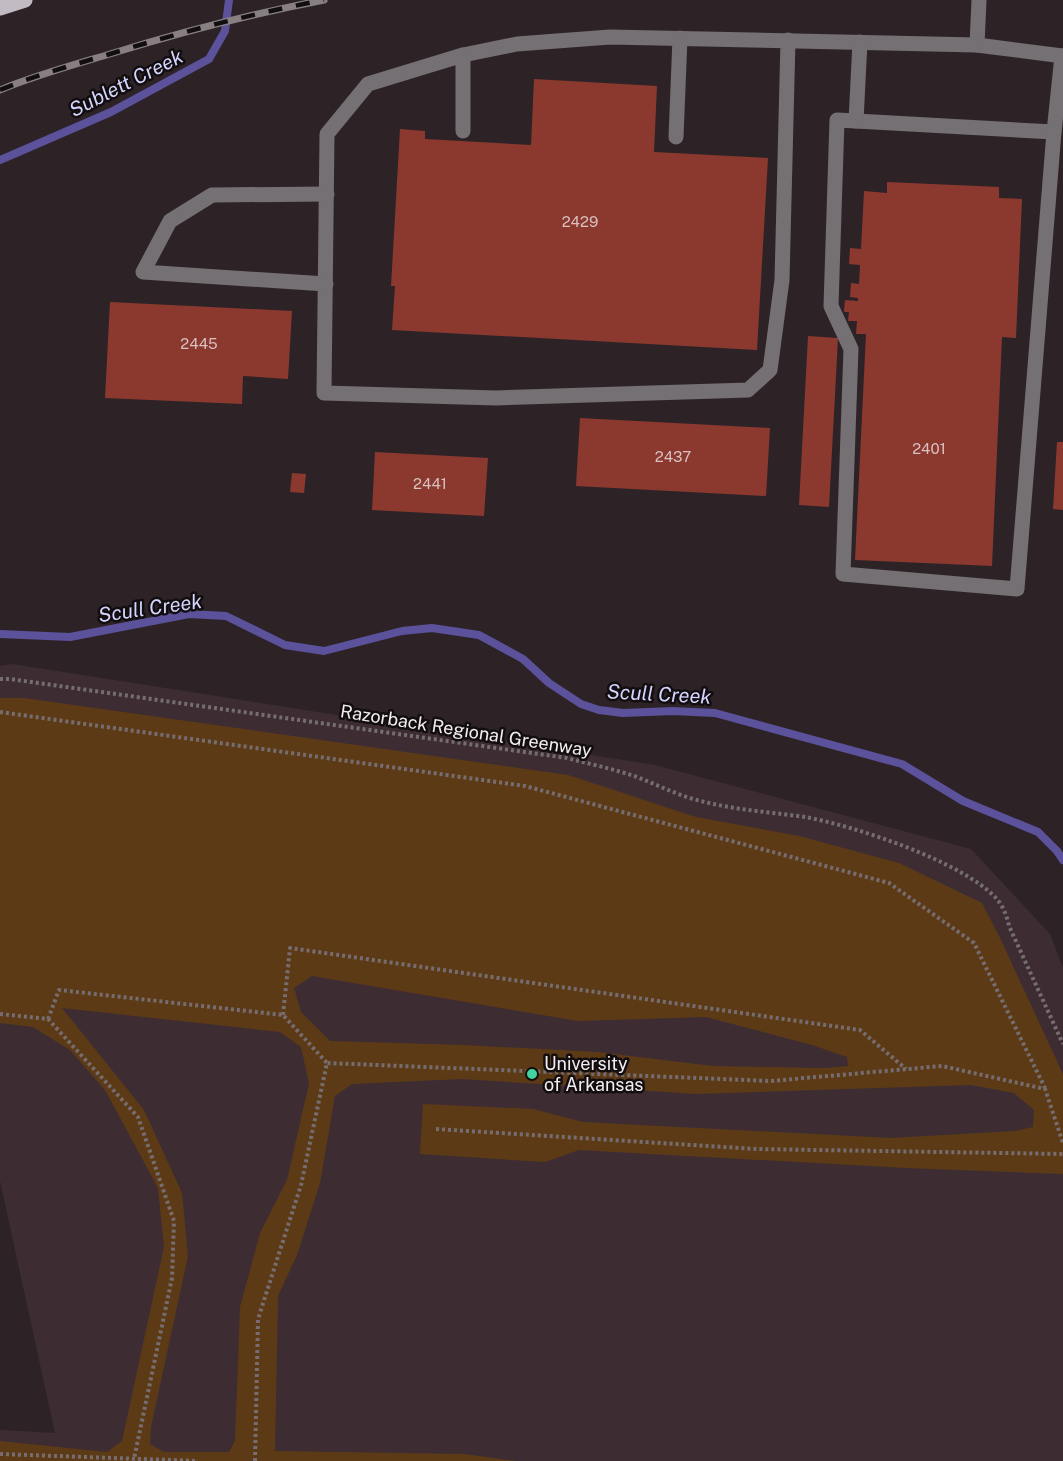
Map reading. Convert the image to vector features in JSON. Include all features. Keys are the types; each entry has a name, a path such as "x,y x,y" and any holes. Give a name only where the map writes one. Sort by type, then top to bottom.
{"main road":[{"path":"0,8 25,0"}],"lane":[{"path":"977,45 979,0"},
{"path":"789,40 782,280 770,370 748,390 496,398 324,393 327,134 368,84 463,55 517,44 610,37 789,40 977,45 1063,56 1054,132 1017,589 843,574 851,350 831,306 837,120 1054,132"},
{"path":"676,137 680,38"},
{"path":"856,121 860,42"},
{"path":"463,55 463,131"},
{"path":"326,284 142,272 170,221 212,195 327,194"}],"path":[{"name":"Razorback Regional Greenway","path":"0,679 567,758 635,777 694,799 725,807 806,818 879,837 949,867 983,887 997,899 1006,914 1009,927 1063,1044"},
{"path":"0,712 525,786 889,883 974,943 1045,1089 1063,1143"},
{"path":"283,1016 290,948 860,1030 906,1069"},
{"path":"48,1018 58,990 283,1016 327,1063 771,1081 942,1066 1045,1089"},
{"path":"0,1014 48,1018 138,1117 174,1221 172,1278 134,1459"},
{"path":"255,1461 258,1319 301,1185 327,1063"},
{"path":"436,1129 756,1149 1063,1154"},
{"path":"0,1454 198,1461"}],"shaded area":[{"name":"University of Arkansas","path":"12,664 655,765 971,849 1050,934 1063,968 1063,1461 0,1461 0,1430 55,1433 0,1181 0,666"},
{"path":"0,698 24,698 568,775 696,817 799,836 899,863 982,903 1063,1074 1063,1174 579,1150 545,1162 420,1154 423,1104 533,1109 583,1122 891,1138 1015,1131 1033,1127 1034,1110 1014,1093 971,1085 697,1094 462,1079 352,1084 335,1096 320,1183 297,1255 278,1296 275,1451 464,1454 516,1461 0,1461 0,1441 107,1452 122,1441 164,1247 158,1188 105,1090 70,1050 33,1027 0,1023","holes":["312,976 578,1021 706,1017 812,1045 847,1057 848,1066 824,1068 713,1066 597,1052 330,1041 301,1012 294,988","62,1008 280,1032 301,1047 309,1083 287,1180 260,1233 240,1307 235,1441 229,1452 164,1452 150,1444 151,1427 188,1256 182,1193 144,1110"]}],"building":[{"path":"534,79 657,86 654,152 768,158 757,350 392,330 395,286 391,286 400,129 425,131 425,139 531,145"},
{"path":"887,182 999,187 999,198 1022,199 1016,338 1002,337 992,566 855,560 866,334 856,334 857,321 848,321 849,312 844,312 845,300 858,301 858,298 850,297 851,283 859,284 860,265 849,264 850,248 861,249 864,191 887,193"},
{"path":"110,302 292,311 288,379 243,376 242,404 105,398"},
{"path":"808,336 838,338 829,507 799,505"},
{"path":"580,418 770,428 766,496 576,486"},
{"path":"1057,442 1063,442 1063,510 1053,509"},
{"path":"375,452 488,458 484,516 372,510"},
{"path":"292,473 306,474 304,493 290,492"}],"waterway":[{"name":"Sublett Creek","path":"0,160 111,112 209,59 225,31 229,0"},
{"name":"Scull Creek","path":"0,634 70,637 189,614 226,616 285,645 324,651 402,631 432,628 479,635 523,659 549,683 581,704 599,710 623,713 673,711 715,713 902,764 963,801 1038,832 1063,860"}],"railway":[{"path":"0,90 55,70 163,38 243,17 324,0"}],"place":[{"name":"University of Arkansas","path":"532,1074"}]}
